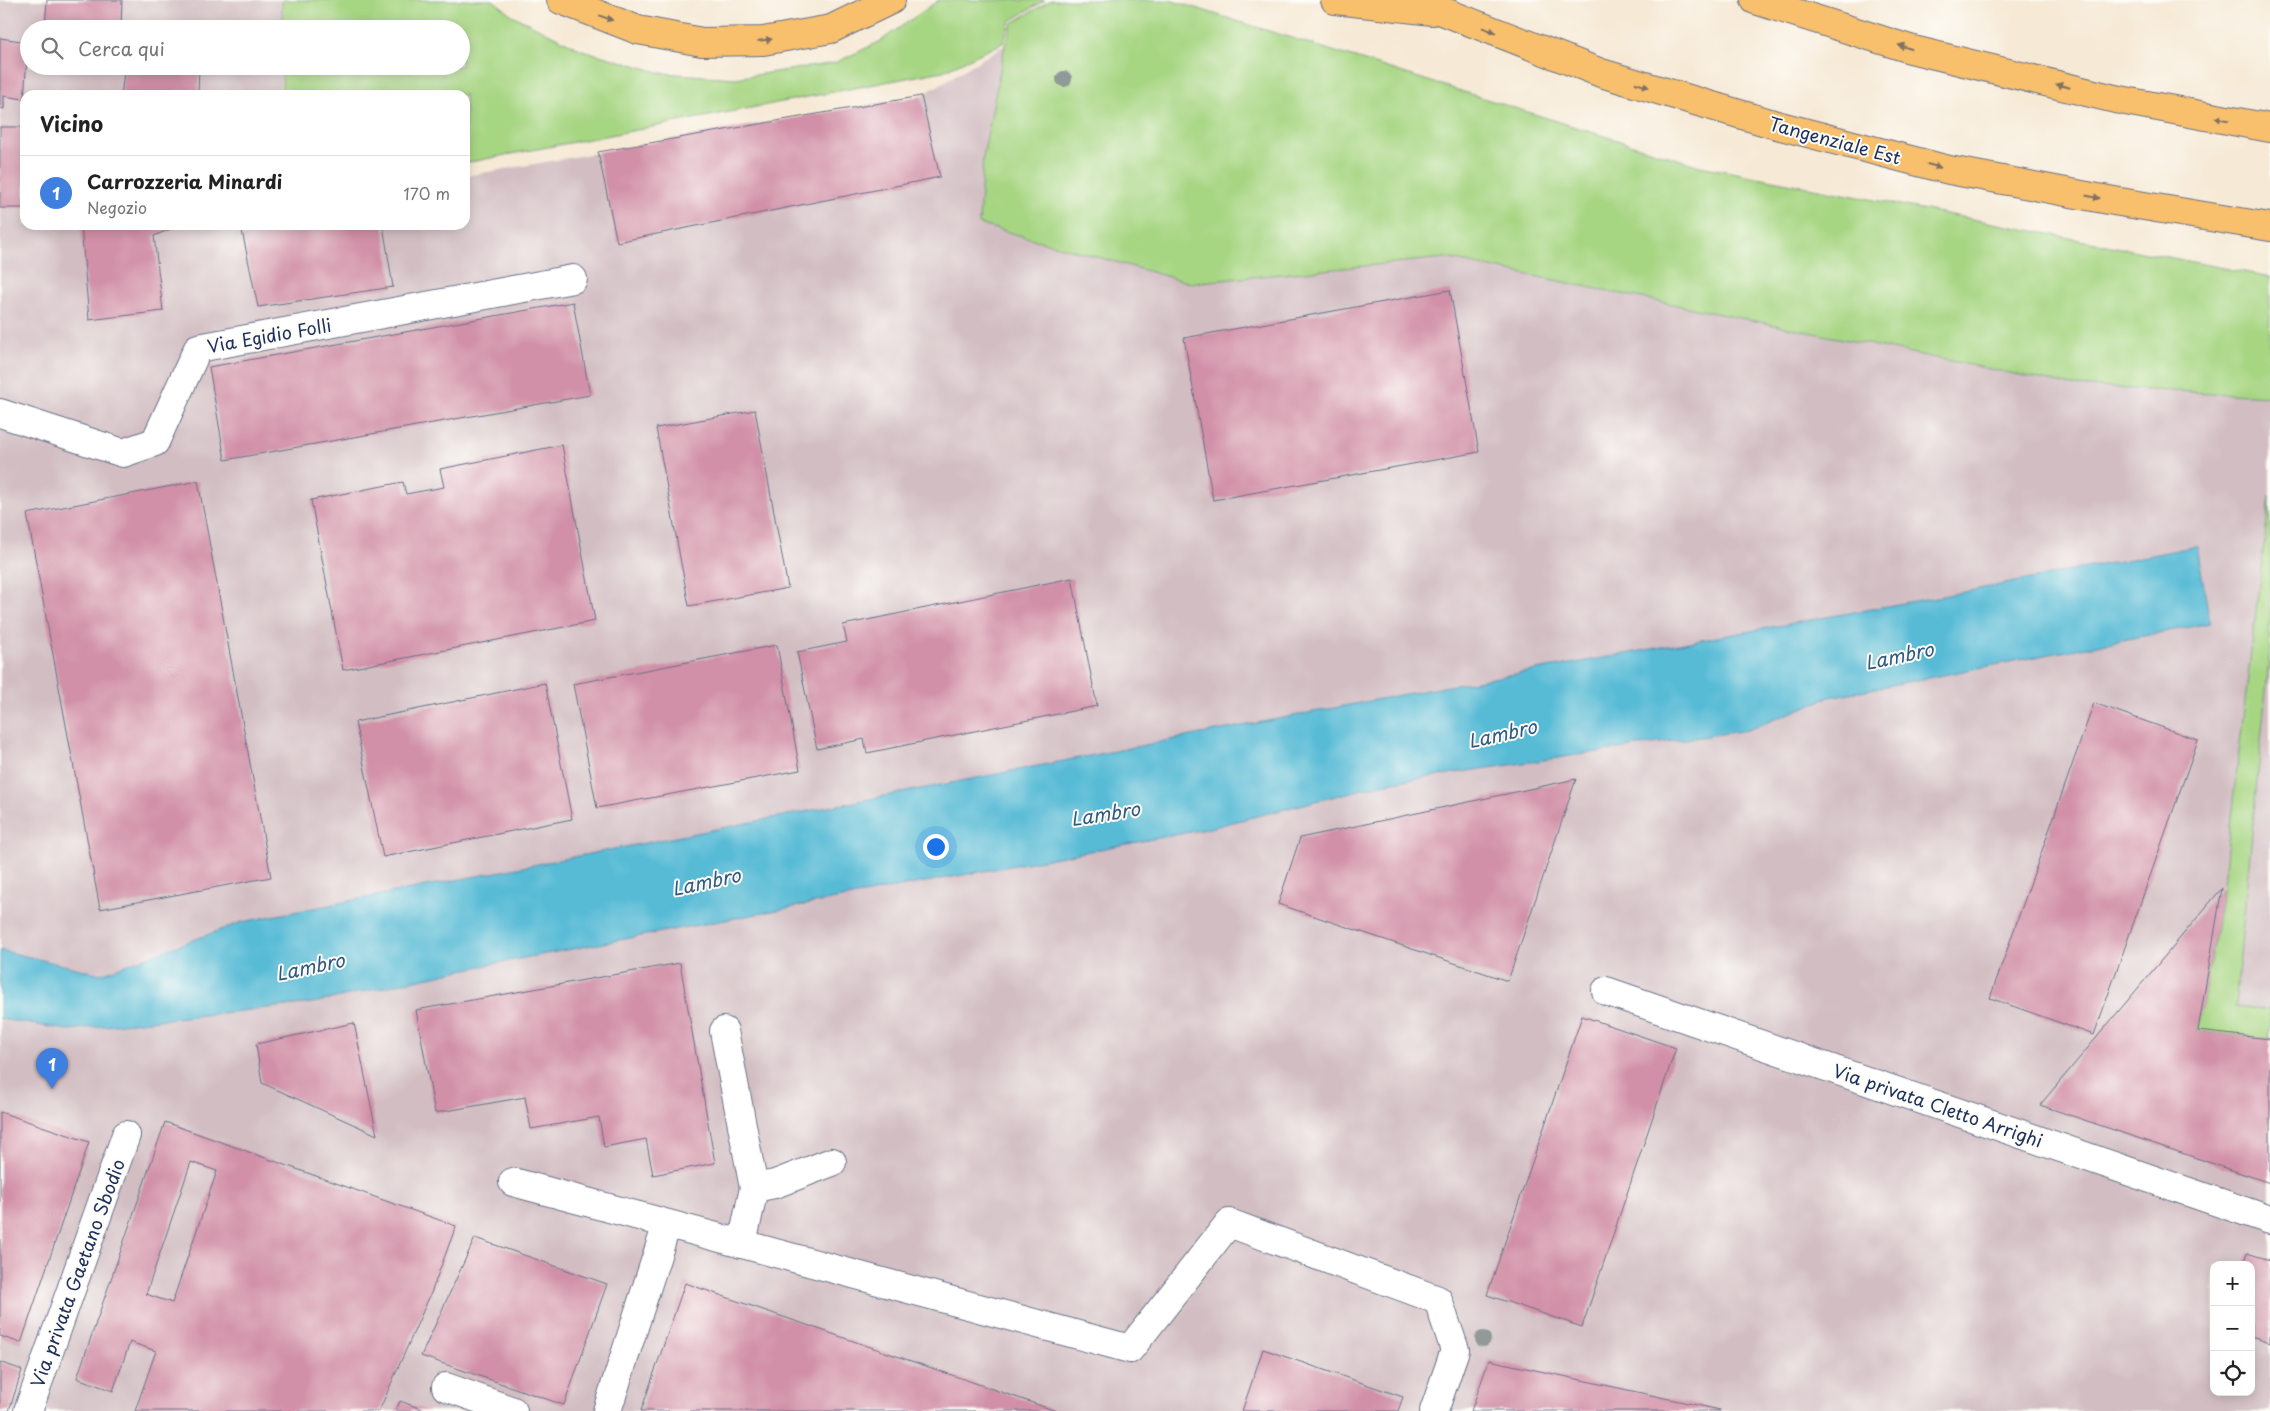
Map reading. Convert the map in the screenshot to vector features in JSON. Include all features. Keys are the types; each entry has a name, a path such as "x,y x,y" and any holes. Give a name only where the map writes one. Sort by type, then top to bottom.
{"highway":[{"path":"561,0 638,30 702,42 763,41 831,29 891,0"},
{"path":"1335,0 1444,12"},
{"name":"Tangenziale Est","path":"1414,0 1601,72 1773,124 1948,170 2114,201 2270,227"},
{"path":"1755,0 1910,49 2115,99 2270,128"}],"lane":[{"name":"Via Egidio Folli","path":"0,413 124,453 155,442 198,348 573,279"},
{"name":"Via privata Cletto Arrighi","path":"1606,991 2270,1220"},
{"path":"724,1031 754,1188 742,1244"},
{"name":"Via privata Gaetano Sbodio","path":"28,1411 126,1135"},
{"path":"754,1188 775,1184 832,1162"},
{"path":"513,1182 1130,1349 1229,1223 1438,1300 1455,1350 1434,1411"},
{"path":"607,1411 666,1224"},
{"path":"446,1387 513,1411"}],"shaded area":[{"path":"0,0 281,0 281,20 20,20 20,75 281,75 280,90 20,90 20,230 470,230 470,175 921,96 1005,45 983,157 979,224 1191,283 1446,258 2073,386 2270,396 2270,1411 0,1411 0,1019 68,1030 313,1003 461,970 1206,829 1387,783 1748,730 1830,697 2209,622 2196,546 1969,591 1405,694 242,922 101,974 0,950"}],"green space":[{"path":"282,0 493,0 512,15 582,50 662,73 735,78 835,63 879,42 939,0 1045,0 1010,21 1003,43 943,71 470,162 470,90 282,90 282,75 470,75 470,20 282,20"},
{"path":"1051,0 1170,0 1700,166 2270,277 2270,396 2073,386 1446,258 1191,283 979,224 983,157 1005,45 1012,23"},
{"path":"2270,495 2270,649 2235,1006 2270,1010 2270,1039 2198,1031 2222,892"}],"water":[{"name":"Lambro","path":"2197,546 2210,623 1830,697 1748,730 1387,783 1206,829 461,970 313,1003 68,1030 0,1019 0,950 101,974 242,922 1405,694 1969,591"}],"building":[{"path":"47,0 122,0 121,20 46,20"},
{"path":"0,38 20,41 20,75 26,75 25,90 20,90 20,98 4,96 4,109 0,108"},
{"path":"124,75 199,75 198,90 122,90"},
{"path":"921,96 940,177 617,242 598,152"},
{"path":"0,127 20,127 20,208 0,208"},
{"path":"81,230 168,230 154,236 163,311 89,320"},
{"path":"242,230 384,230 393,287 258,307"},
{"path":"1450,290 1479,452 1213,500 1184,338"},
{"path":"573,302 590,395 225,460 209,367"},
{"path":"755,410 788,588 689,606 656,428"},
{"path":"562,445 595,621 343,670 311,500 403,482 406,494 444,487 440,469"},
{"path":"198,481 271,877 100,909 27,514"},
{"path":"1072,578 1097,706 867,753 864,739 817,749 797,652 847,642 843,625"},
{"path":"777,645 800,770 597,808 573,684"},
{"path":"545,683 572,819 383,857 355,722"},
{"path":"2094,703 2198,740 2094,1035 1990,998"},
{"path":"1576,779 1508,981 1278,904 1300,838"},
{"path":"2222,888 2198,1031 2270,1039 2270,1183 2040,1105"},
{"path":"680,963 715,1163 653,1175 646,1139 604,1147 599,1117 531,1129 525,1097 435,1113 416,1010"},
{"path":"1582,1016 1676,1048 1582,1327 1487,1295"},
{"path":"354,1023 377,1135 262,1083 256,1044"},
{"path":"0,1112 89,1142 21,1343 0,1336"},
{"path":"165,1122 456,1226 431,1293 379,1411 135,1411 156,1351 130,1342 113,1391 77,1378","holes":["191,1162 217,1171 172,1303 146,1294"]},
{"path":"475,1238 607,1284 564,1405 421,1356"},
{"path":"2247,1253 2270,1260 2270,1342 2255,1337 2255,1261 2244,1261"},
{"path":"685,1283 1056,1411 641,1411"},
{"path":"1263,1349 1403,1397 1398,1411 1242,1411"},
{"path":"1489,1360 1720,1410 1720,1411 1471,1411"},
{"path":"0,1362 22,1370 9,1411 0,1411"},
{"path":"400,1401 427,1411 396,1411"}],"place":[{"name":"Carrozzeria Minardi","path":"52,1089"}]}
